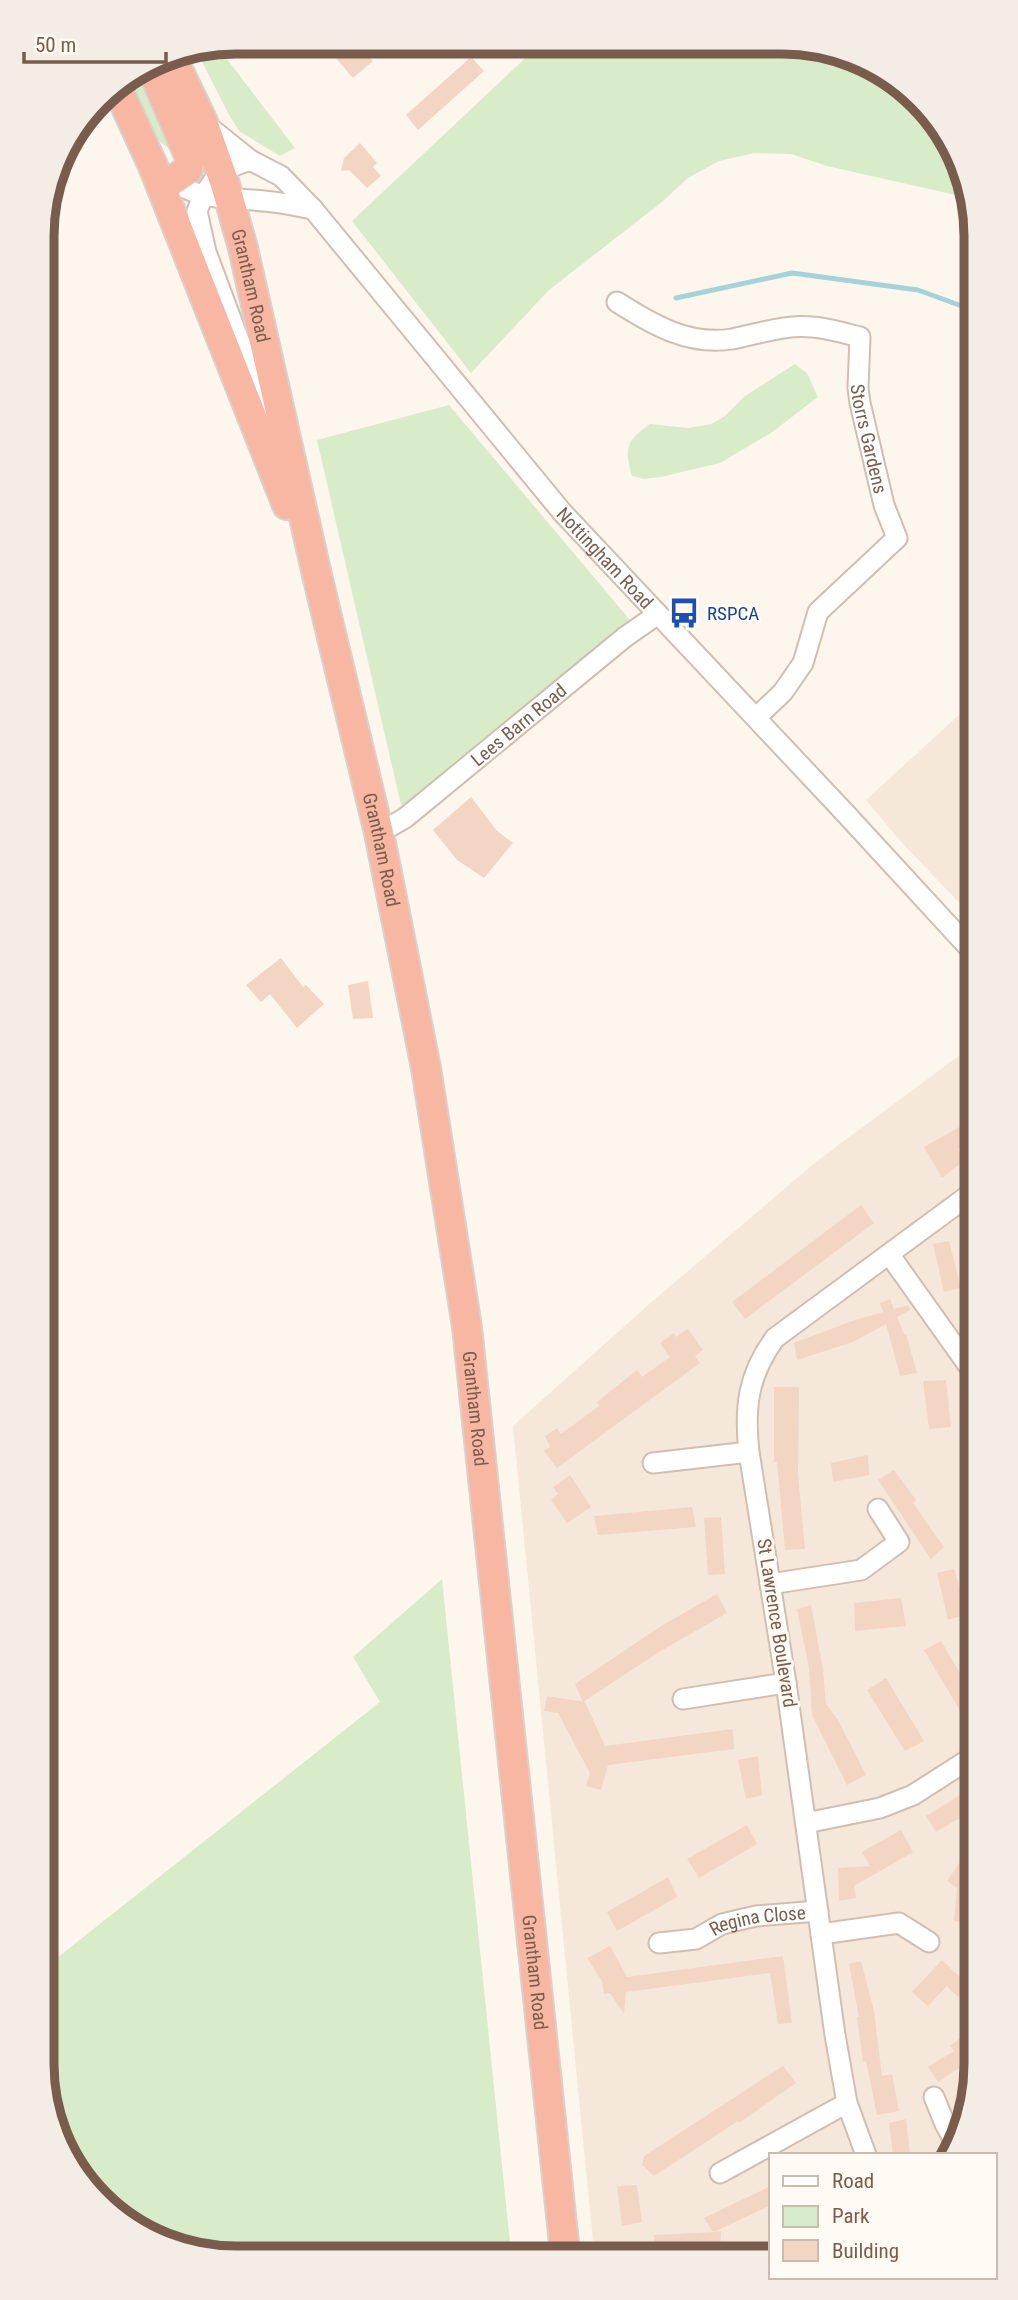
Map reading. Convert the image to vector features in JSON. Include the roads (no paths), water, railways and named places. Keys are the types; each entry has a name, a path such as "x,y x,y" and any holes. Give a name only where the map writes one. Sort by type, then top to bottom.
{"highway":[{"name":"Grantham Road","path":"176,65 203,122 220,171 216,198 243,248 379,833 426,1068 467,1327 564,2246"},
{"path":"154,74 190,158 188,170 162,174"},
{"name":"Grantham Road","path":"121,95 162,174 260,440 317,575"}],"street":[{"name":"Nottingham Road","path":"203,122 250,160 281,176 313,209 562,512 964,942"},
{"path":"220,171 250,160"},
{"path":"162,174 216,198 262,200 313,209"},
{"path":"216,198 197,211 203,239 259,394 260,440"},
{"name":"Storrs Gardens","path":"617,302 654,325 692,338 729,339 810,326 860,337 860,403 884,505 897,538 818,612 803,663 783,692 756,718"},
{"name":"Lees Barn Road","path":"379,833 405,818 625,637 658,614"},
{"name":"St Lawrence Boulevard","path":"865,2153 847,2102 825,1970 786,1683 746,1425 753,1375 775,1338 963,1199"},
{"path":"889,1254 963,1359"},
{"path":"653,1463 749,1452"},
{"path":"770,1584 861,1570 900,1542 878,1509"},
{"path":"684,1699 786,1683"},
{"path":"806,1823 880,1808 913,1795 963,1763"},
{"name":"Regina Close","path":"659,1943 695,1939 722,1924 756,1916 818,1911"},
{"path":"821,1934 899,1923 929,1942"},
{"path":"934,2097 950,2133"},
{"path":"720,2173 847,2102"}],"waterway":[{"path":"676,298 792,273 918,290 964,307"}],"place":[{"name":"RSPCA","path":"684,613"}]}
